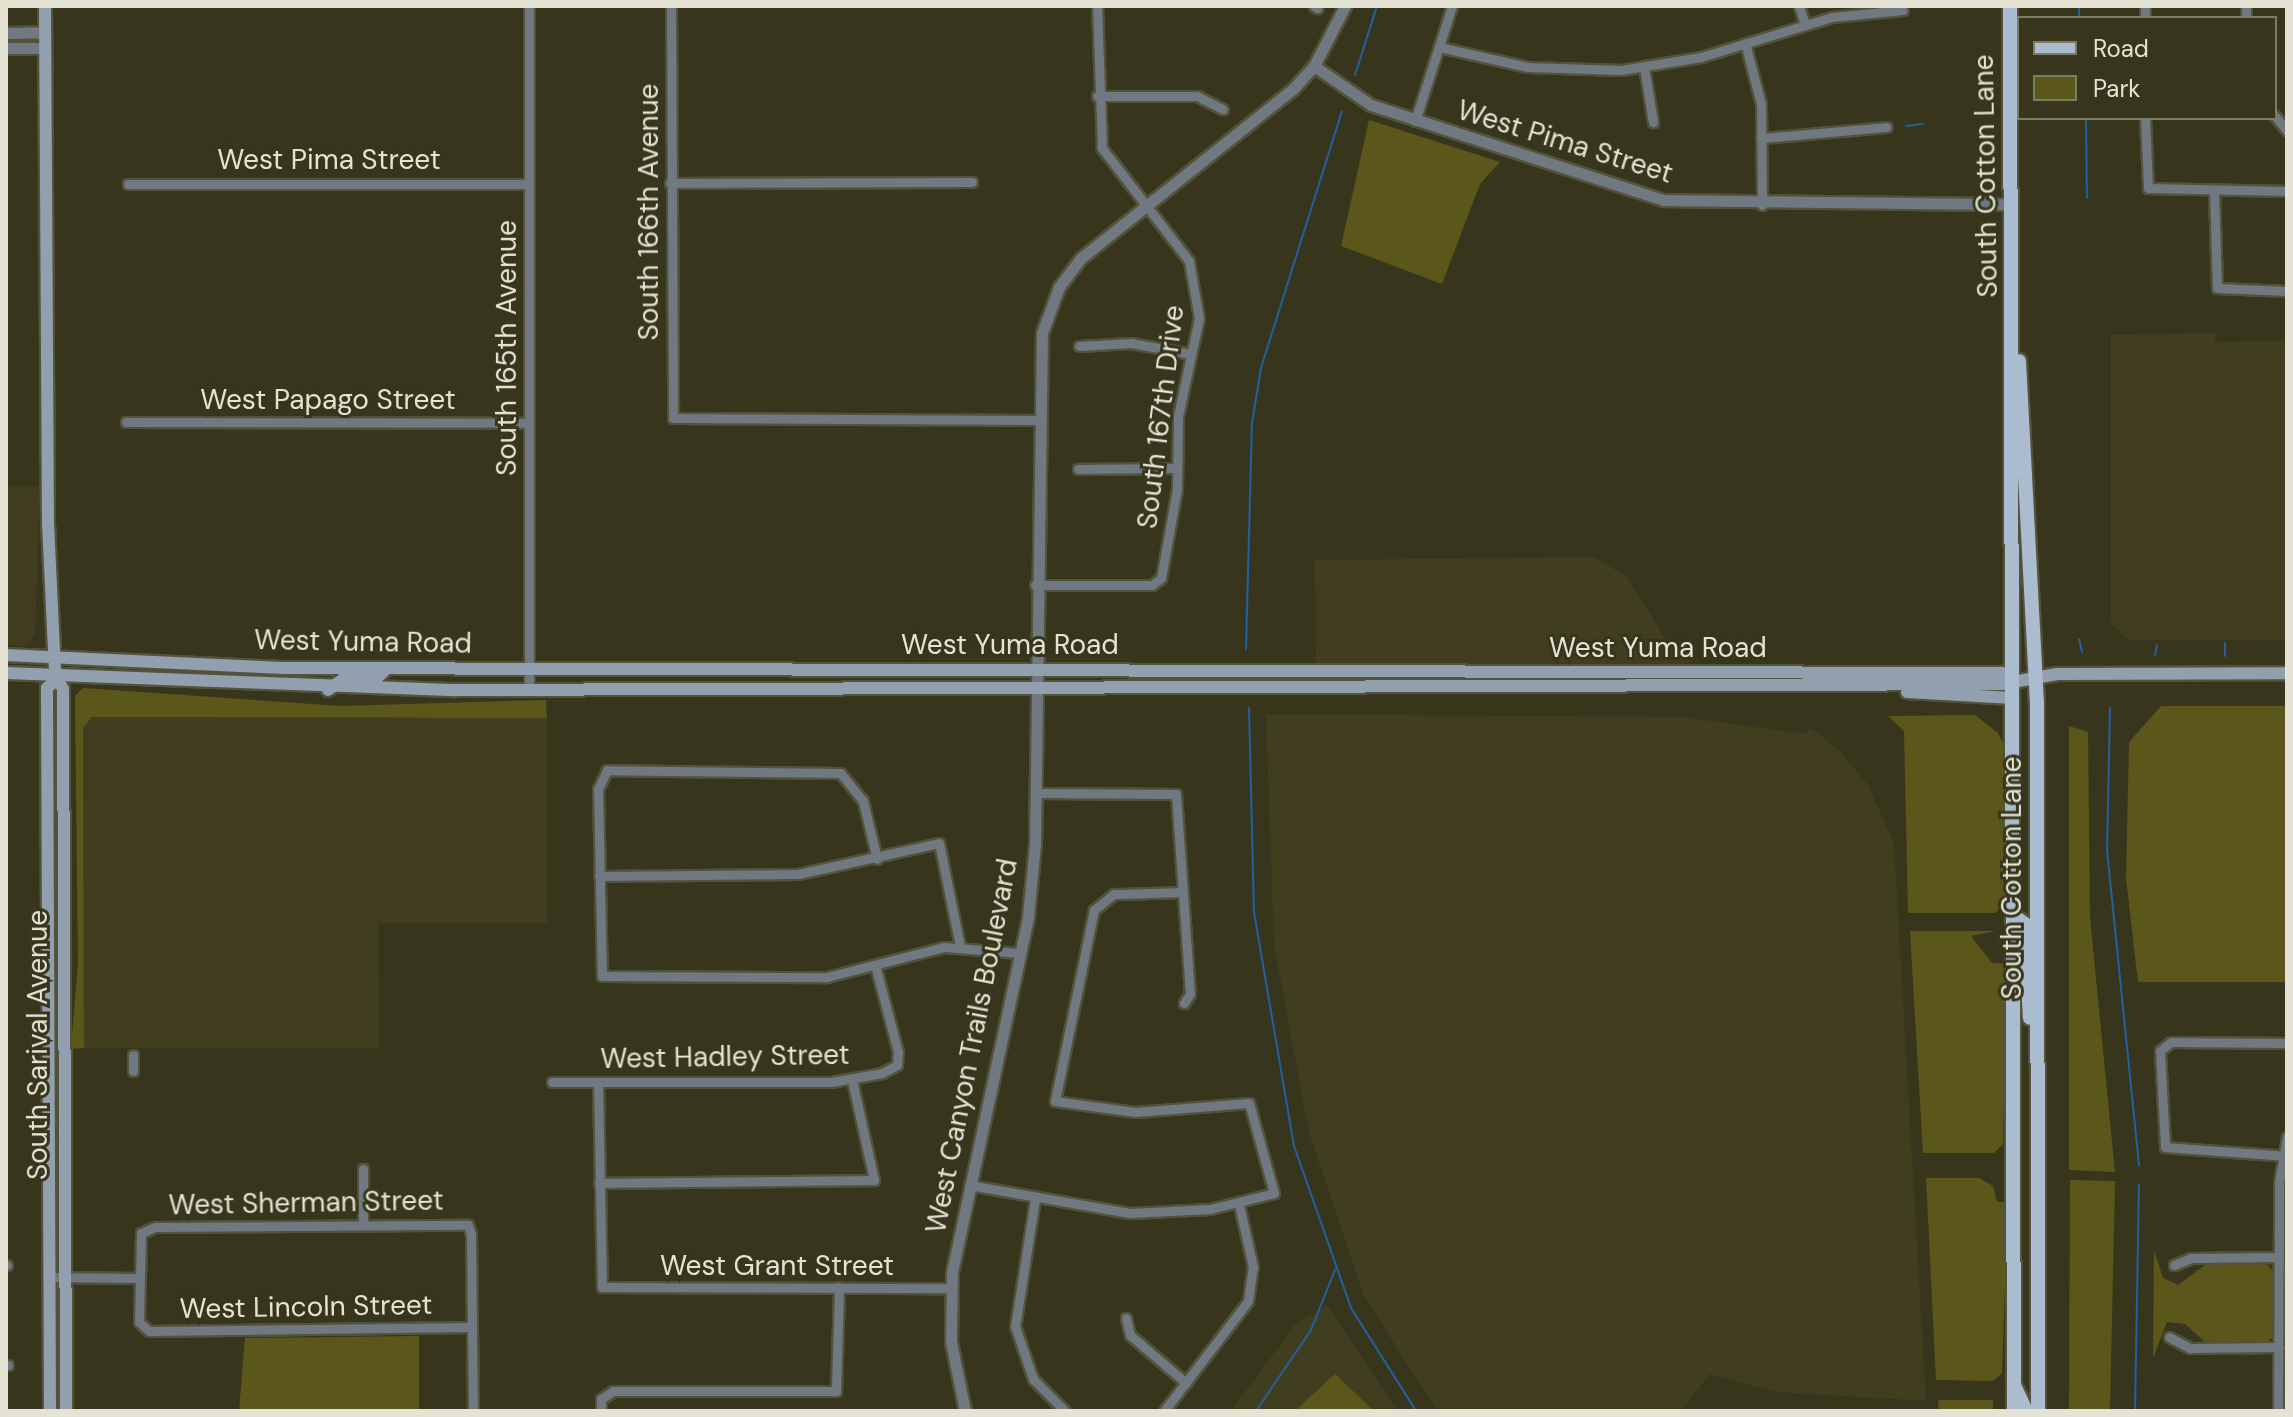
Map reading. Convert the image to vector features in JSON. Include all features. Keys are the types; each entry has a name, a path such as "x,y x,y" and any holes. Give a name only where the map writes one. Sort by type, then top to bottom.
{"main road":[{"name":"South Sarival Avenue","path":"45,6 54,656 55,677 63,689 55,896 48,1277 50,1411"},
{"name":"South Cotton Lane","path":"2010,6 2009,204 2015,345 2032,505 2037,676 2038,1411"},
{"name":"South Cotton Lane","path":"2014,1411 2015,345"},
{"path":"2013,431 2021,497 2032,505"},
{"name":"West Yuma Road","path":"6,655 386,669 2002,673 2013,679"},
{"path":"328,690 343,679 377,678 386,669"},
{"path":"1285,686 1291,677 1374,672"},
{"name":"West Yuma Road","path":"6,673 328,690 529,690 1900,685 2037,676 2287,673"},
{"path":"1694,685 1700,677 1843,673"},
{"path":"1900,685 1904,692 2013,698"},
{"path":"2015,917 2025,924 2038,1064"},
{"name":"South Sarival Avenue","path":"55,1017 66,1411"},
{"path":"2015,1166 2038,1166"},
{"path":"2014,1385 2026,1411"}],"street":[{"name":"South 165th Avenue","path":"529,6 529,690"},
{"name":"South 166th Avenue","path":"671,6 673,418 1035,420"},
{"name":"South 167th Drive","path":"1035,585 1152,585 1161,578 1177,468 1178,416 1191,354 1199,291 1189,261 1143,208 1102,148 1097,96 1097,6"},
{"path":"1314,66 1345,6"},
{"path":"1415,121 1452,6"},
{"path":"1799,6 1805,24"},
{"path":"1439,47 1528,67 1644,67 1745,43 1805,24 1903,10"},
{"path":"6,33 45,32"},
{"path":"1745,43 1761,138 1762,205"},
{"path":"6,48 45,48"},
{"name":"West Pima Street","path":"1314,66 1357,98 1415,121 1664,200 1762,205 2009,204"},
{"name":"West Canyon Trails Boulevard","path":"965,1411 951,1342 951,1288 969,1185 1019,953 1037,793 1035,420 1038,350 1059,287 1081,258 1314,66"},
{"path":"1644,67 1653,122"},
{"path":"1097,96 1197,96 1223,109"},
{"path":"2145,120 2148,188 2214,192 2287,191"},
{"path":"1761,138 1887,127"},
{"path":"670,183 972,182"},
{"name":"West Pima Street","path":"128,184 529,184"},
{"path":"2214,192 2217,288 2287,291"},
{"path":"1079,346 1131,343 1191,354"},
{"name":"West Papago Street","path":"126,422 529,423"},
{"path":"1078,469 1177,468"},
{"path":"877,859 863,801 840,773 601,775 599,876 602,976 800,978 960,946 1019,953"},
{"path":"1037,793 1176,794 1180,892 1190,994 1184,1003"},
{"path":"599,876 798,874 939,843 960,946"},
{"path":"969,1185 1035,1199 1130,1213 1239,1205 1274,1193 1249,1103 1135,1112 1055,1101 1094,910 1114,894 1180,892"},
{"name":"West Hadley Street","path":"552,1082 852,1080 897,1065 875,965"},
{"path":"2286,1154 2165,1147 2164,1044 2287,1043"},
{"path":"133,1055 133,1071"},
{"path":"598,1082 599,1183 874,1180 852,1080"},
{"path":"2278,1411 2279,1257 2287,1137"},
{"path":"363,1169 363,1224"},
{"name":"West Grant Street","path":"599,1183 602,1287 951,1288"},
{"path":"1035,1199 1015,1326 1033,1379 1065,1411"},
{"path":"1164,1411 1240,1316 1253,1284 1239,1205"},
{"name":"West Sherman Street","path":"140,1278 144,1229 468,1225 472,1327"},
{"path":"2174,1265 2191,1258 2279,1257"},
{"path":"48,1277 140,1278"},
{"name":"West Lincoln Street","path":"140,1278 142,1327 472,1327"},
{"path":"601,1411 605,1394 836,1391 839,1287"},
{"path":"1126,1318 1130,1335 1186,1383"},
{"path":"472,1327 473,1411"},
{"path":"2169,1337 2190,1348 2279,1347"}],"shaded area":[{"path":"2215,333 2215,342 2287,341 2287,640 2128,640 2111,623 2111,335"},
{"path":"6,486 40,486 35,636 22,647 6,644"},
{"path":"1595,557 1628,578 1667,642 1693,661 1669,668 1316,666 1315,560"},
{"path":"1266,714 1681,717 1806,734 1810,728 1837,748 1868,785 1894,844 1926,1401 1776,1392 1710,1374 1681,1411 1437,1411 1364,1296 1309,1133 1274,944"},
{"path":"93,717 547,718 547,923 378,923 379,1048 84,1048 83,727"},
{"path":"1327,1305 1397,1411 1231,1411 1294,1326"}],"green space":[{"path":"1369,120 1500,162 1480,184 1442,284 1341,246"},
{"path":"83,688 340,706 546,700 547,718 92,717 83,728 84,1048 71,1049 78,964 75,696"},
{"path":"2161,706 2287,706 2287,982 2138,982 2126,878 2129,742"},
{"path":"1975,715 1998,733 2008,752 2004,904 1995,913 1908,913 1904,731 1888,716"},
{"path":"2069,726 2088,732 2090,918 2115,1172 2069,1170"},
{"path":"1910,931 1996,931 1971,936 1992,963 2007,964 2003,1144 1994,1153 1923,1153"},
{"path":"1926,1178 1979,1178 1993,1186 1997,1202 2008,1202 2002,1373 1993,1381 1936,1380"},
{"path":"2070,1180 2115,1181 2110,1411 2069,1411"},
{"path":"2154,1250 2163,1278 2178,1285 2208,1263 2265,1263 2274,1272 2275,1334 2267,1343 2206,1343 2185,1324 2167,1322 2153,1358"},
{"path":"419,1336 419,1410 239,1411 245,1338"},
{"path":"1335,1374 1374,1411 1295,1411 1310,1397"},
{"path":"1938,1400 1993,1400 1993,1411 1939,1411"}],"waterway":[{"path":"1355,75 1377,6"},
{"path":"2079,6 2079,16"},
{"path":"1914,7 1929,7"},
{"path":"1246,649 1252,423 1261,368 1342,111"},
{"path":"2086,120 2087,198"},
{"path":"1906,126 1923,124"},
{"path":"2079,639 2082,652"},
{"path":"2225,643 2225,656"},
{"path":"2155,655 2157,645"},
{"path":"1249,708 1254,912 1294,1146 1351,1308 1416,1411"},
{"path":"2110,708 2107,850 2139,1165"},
{"path":"2135,1411 2139,1185"},
{"path":"1256,1411 1311,1330 1335,1270"}]}
